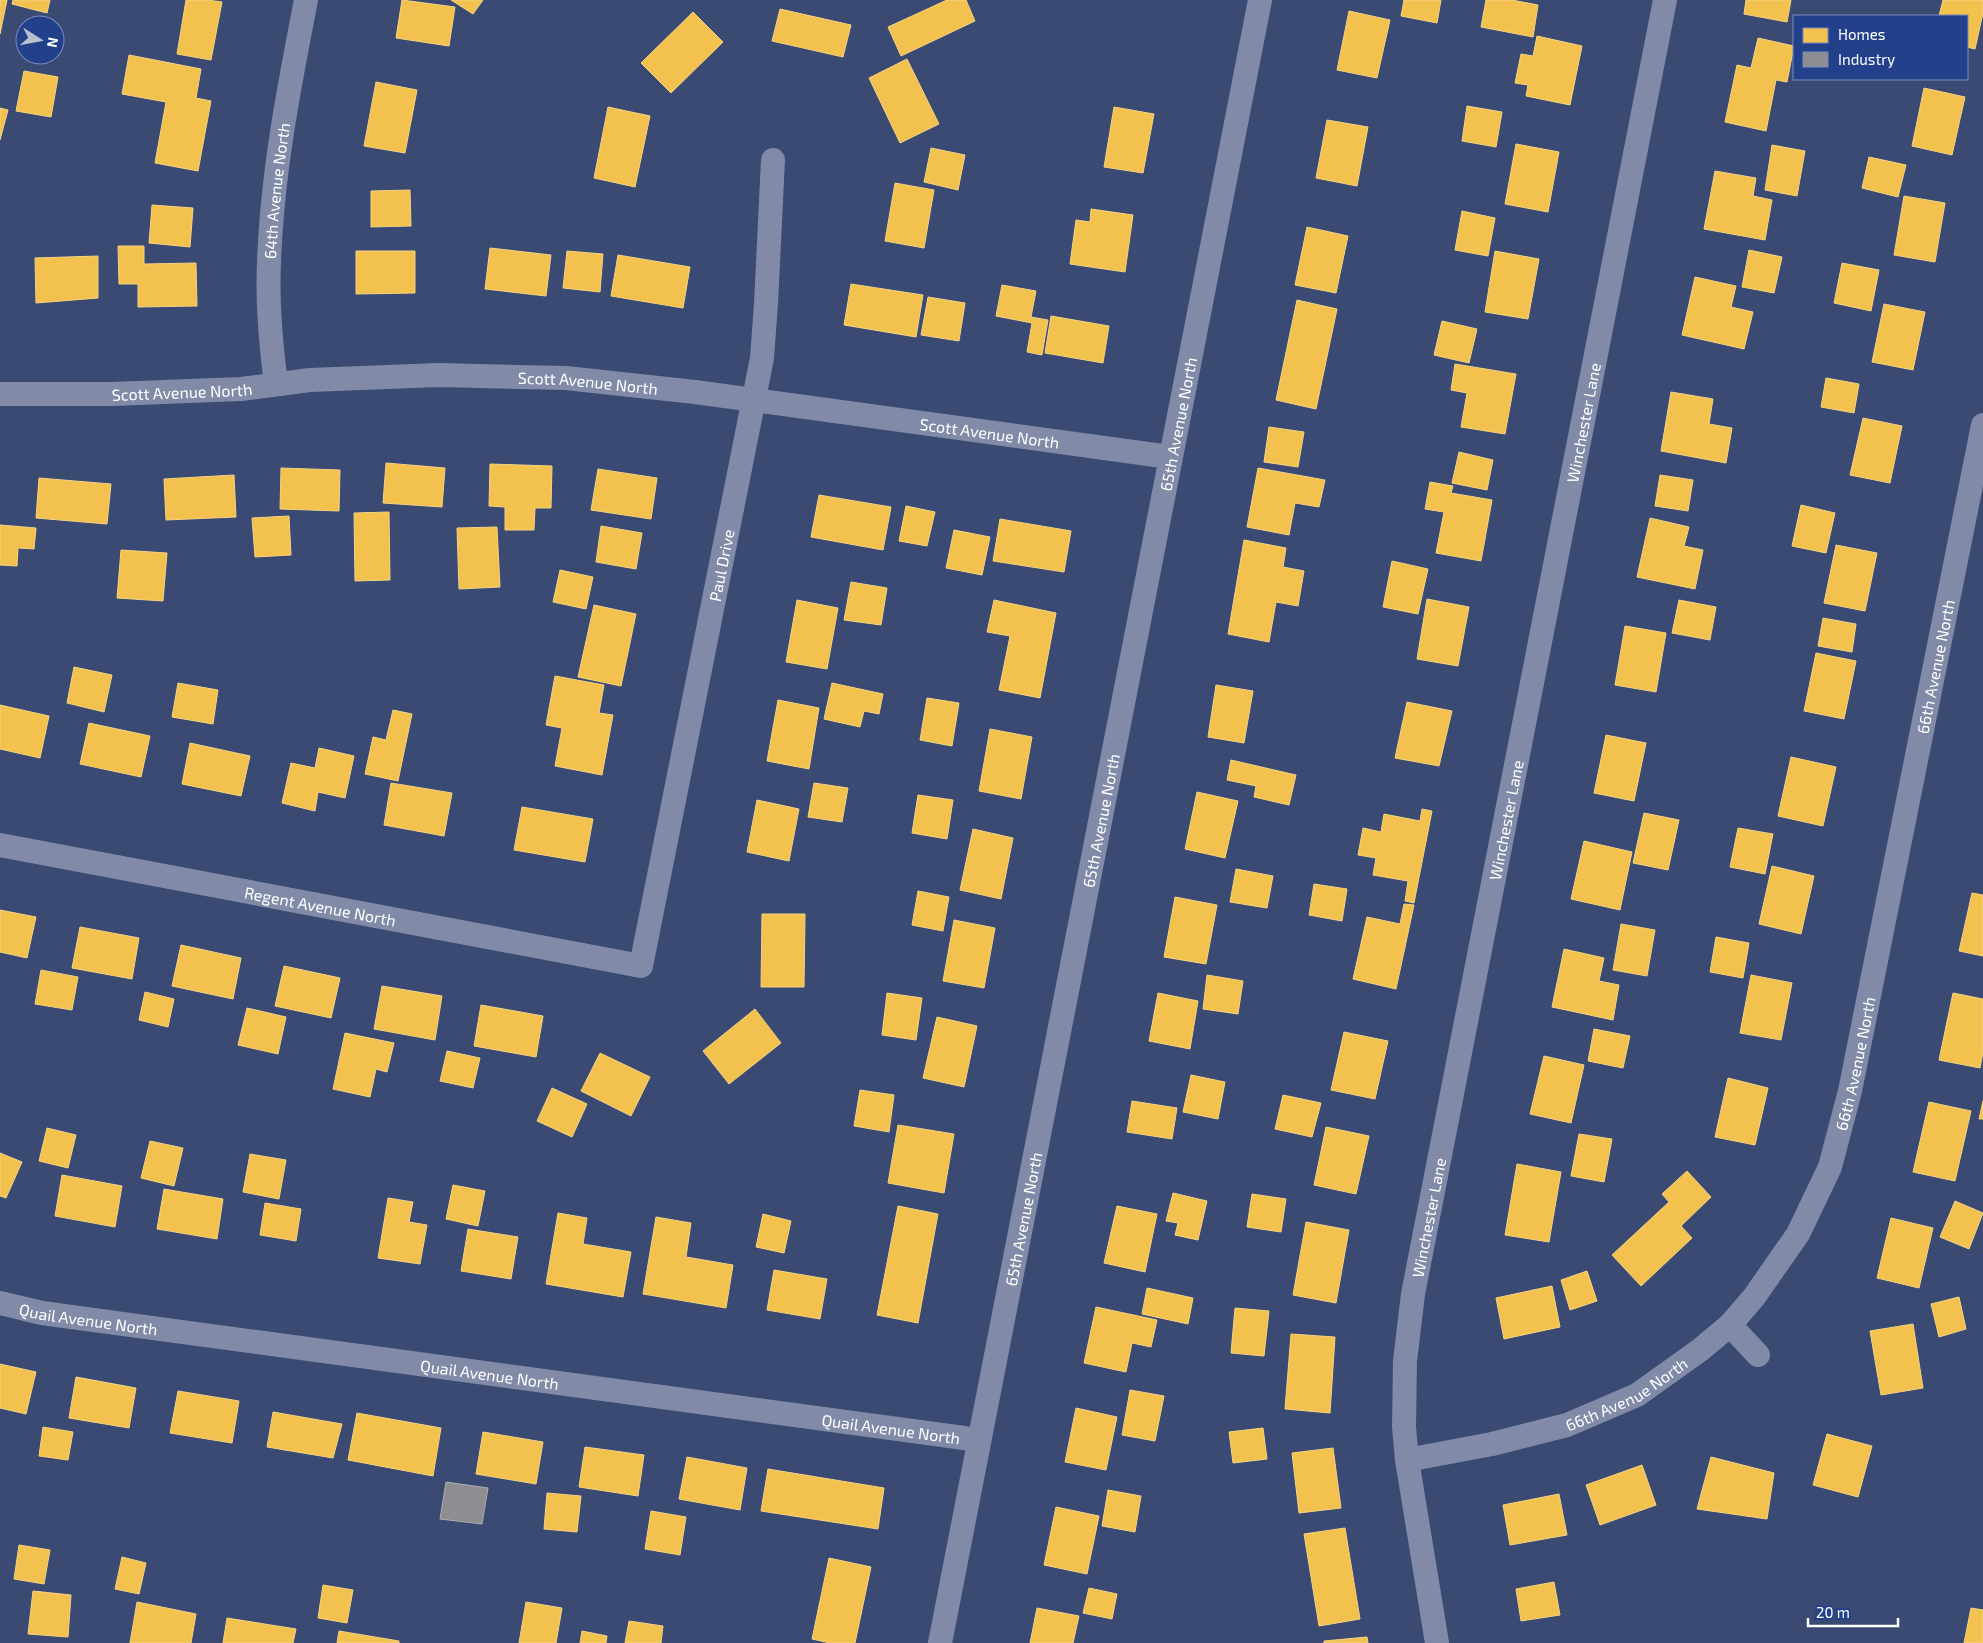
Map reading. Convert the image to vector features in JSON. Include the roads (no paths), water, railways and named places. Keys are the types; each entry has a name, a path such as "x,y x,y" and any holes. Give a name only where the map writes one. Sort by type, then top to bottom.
{"street":[{"name":"64th Avenue North","path":"276,384 271,342 269,265 274,189 285,112 306,0"},
{"name":"65th Avenue North","path":"940,1643 1260,0"},
{"name":"Winchester Lane","path":"1438,1643 1407,1460 1404,1427 1405,1361 1412,1294 1665,0"},
{"name":"Paul Drive","path":"642,966 762,358 773,160"},
{"name":"Scott Avenue North","path":"0,394 112,394 240,389 310,380 439,375 566,378 754,400 1170,457"},
{"name":"66th Avenue North","path":"1407,1460 1492,1444 1567,1425 1636,1395 1700,1350 1730,1325 1754,1298 1798,1234 1830,1166 1850,1091 1983,425"},
{"name":"Regent Avenue North","path":"0,845 642,966"},
{"name":"Quail Avenue North","path":"0,1303 42,1313 979,1440"},
{"path":"1730,1325 1758,1354"}]}
